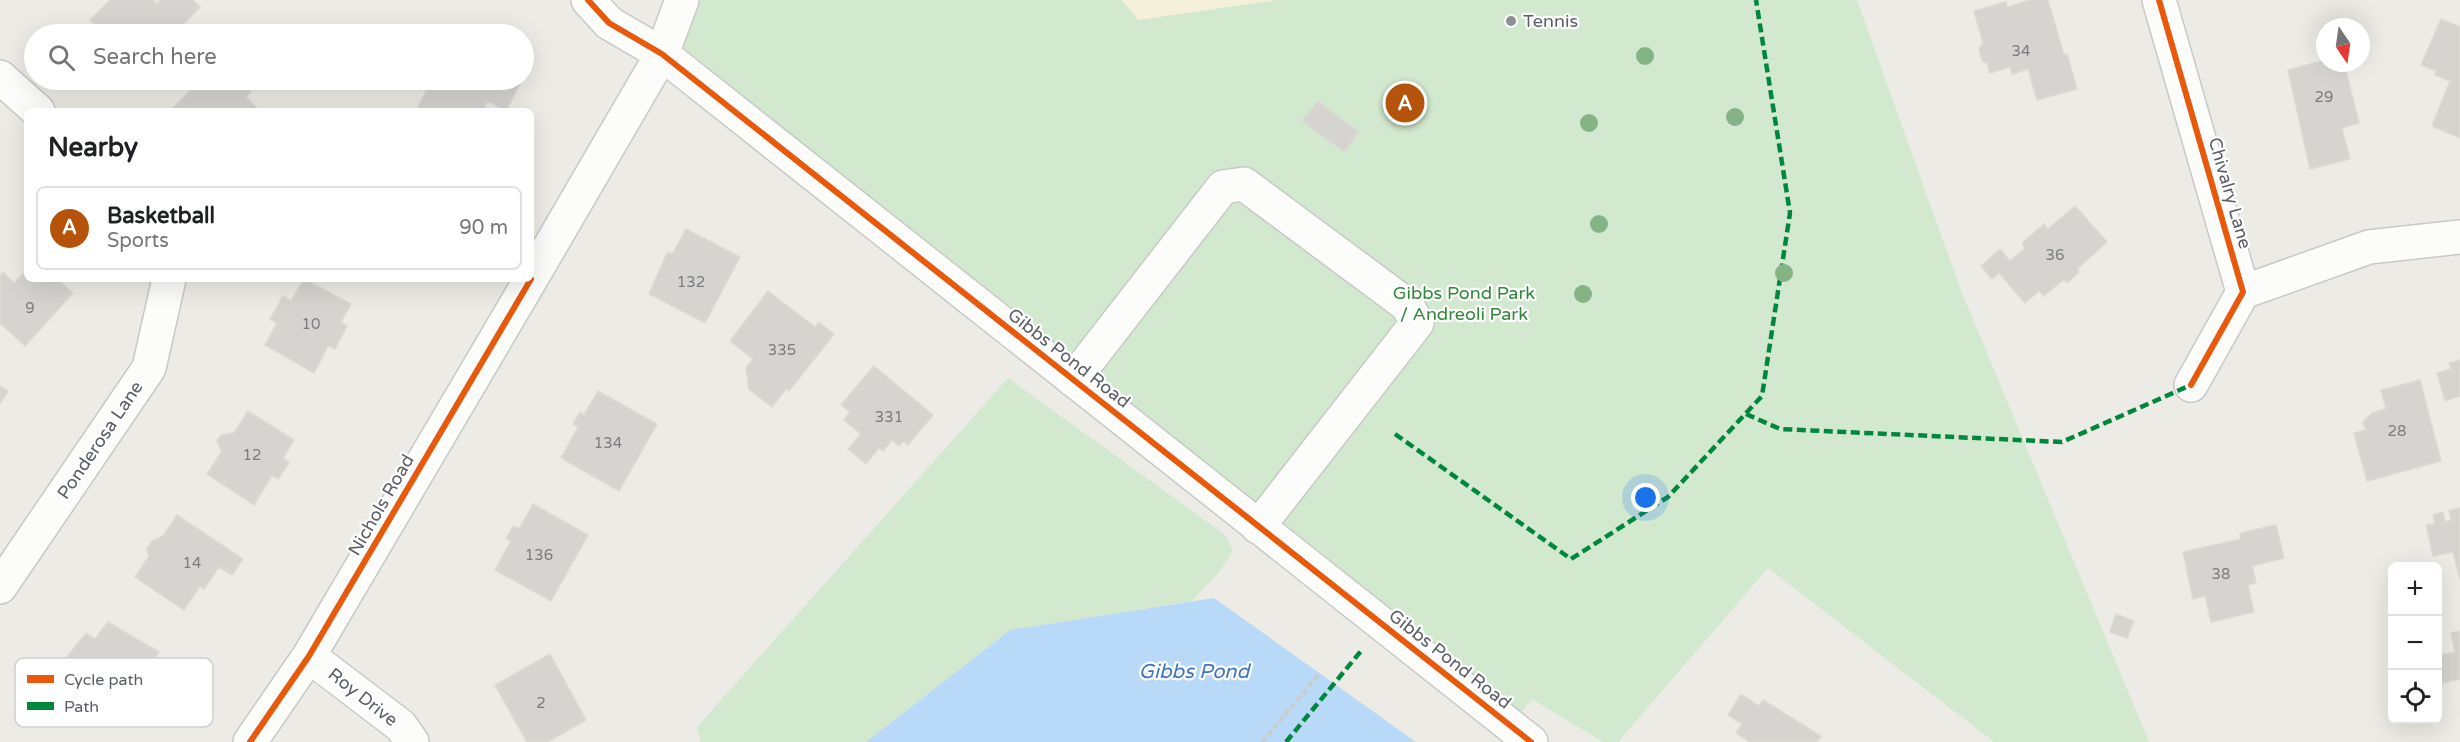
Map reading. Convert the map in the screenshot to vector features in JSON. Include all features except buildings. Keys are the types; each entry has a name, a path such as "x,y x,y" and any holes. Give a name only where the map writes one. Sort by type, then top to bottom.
{"street":[{"name":"Gibbs Pond Road","path":"588,0 609,24 662,54 1531,742"},
{"name":"Nichols Road","path":"534,274 662,54 682,0"},
{"name":"Chivalry Lane","path":"2159,0 2243,292"},
{"path":"0,77 35,108"},
{"path":"1073,380 1223,187 1244,184 1407,305 1417,323 1258,527"},
{"path":"2191,385 2243,292 2369,247 2460,237"},
{"name":"Ponderosa Lane","path":"0,587 149,368 168,282"},
{"name":"Nichols Road","path":"250,742 309,656 529,282"},
{"name":"Roy Drive","path":"309,656 401,726 412,742"}],"path":[{"path":"1262,742 1320,673"}],"green space":[{"name":"Gibbs Pond Park / Andreoli Park","path":"682,0 1857,0 1960,288 2149,742 1994,742 1768,568 1618,742 1603,742 1532,699 1510,726 662,55"},
{"path":"1008,378 1224,534 1233,550 1220,571 1192,601 1010,630 866,742 701,742 697,727"}],"sand":[{"path":"1122,0 1277,0 1138,20"}],"water":[{"name":"Gibbs Pond","path":"1214,598 1416,742 866,742 1010,630"}],"marked path":[{"path":"1395,434 1571,559 1668,497 1762,396 1790,213 1756,0"},
{"path":"1746,414 1780,429 2062,442 2191,385"},
{"path":"1286,742 1361,651"}],"cycle path":[{"path":"588,0 609,23 662,54 1531,742"},
{"path":"2159,0 2243,292 2191,385"},
{"path":"250,742 309,656 529,282"}],"place":[{"name":"Tennis","path":"1511,21"},
{"name":"Basketball","path":"1405,103"}]}
